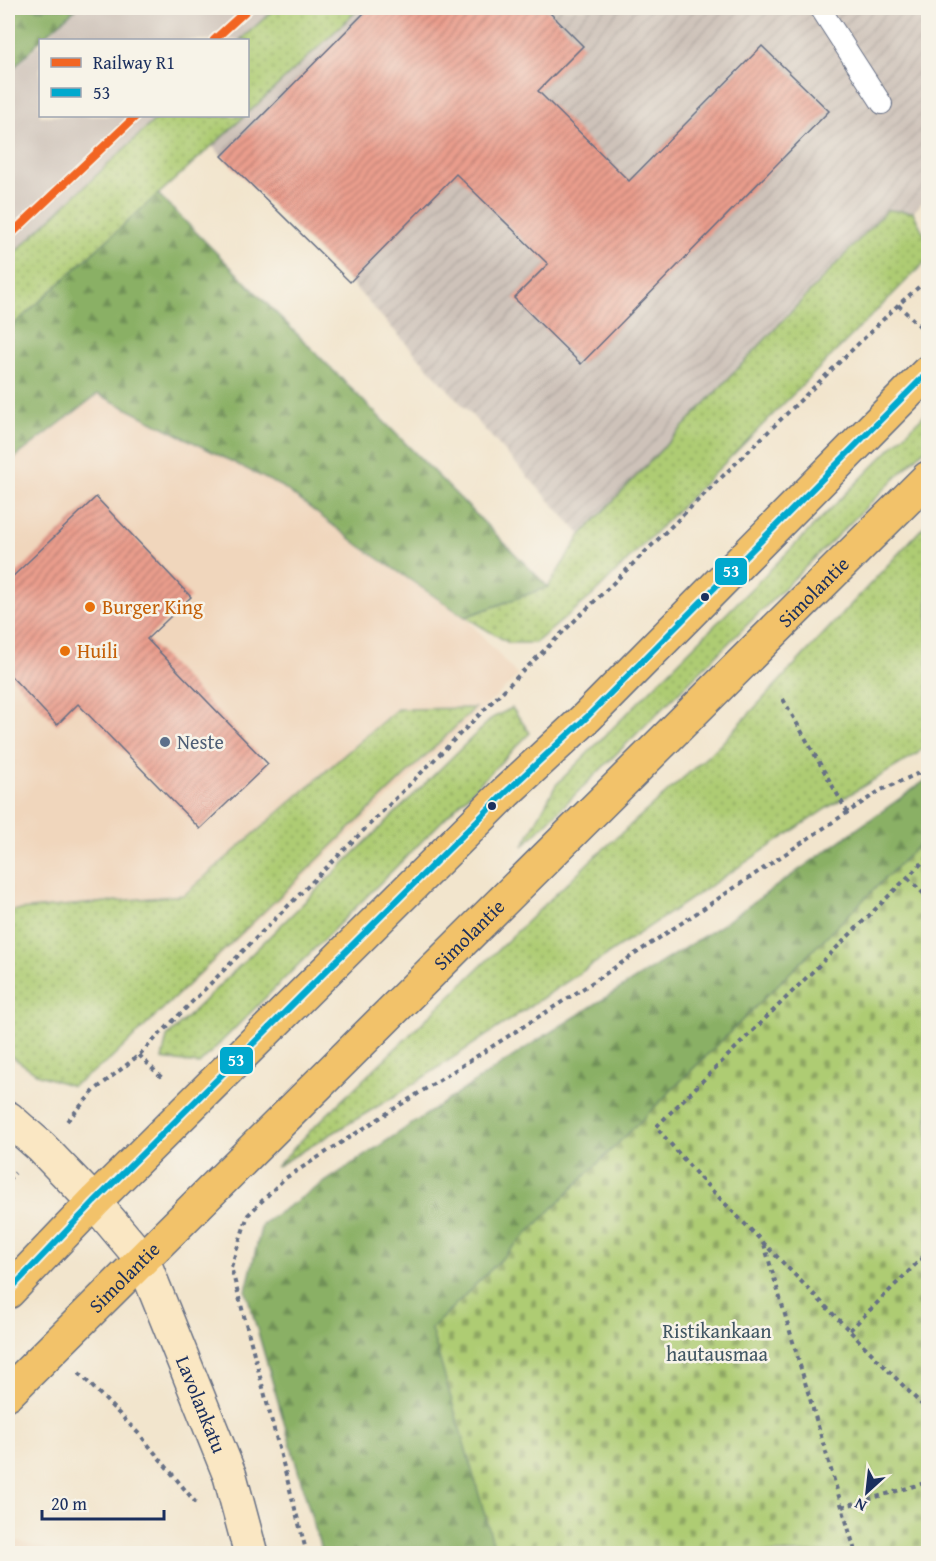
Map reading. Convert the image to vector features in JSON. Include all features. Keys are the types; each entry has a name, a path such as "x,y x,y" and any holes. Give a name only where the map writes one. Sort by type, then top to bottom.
{"main road":[{"path":"8,1292 94,1202 496,802 587,717 928,372"},
{"name":"Simolantie","path":"8,1393 928,478"},
{"name":"Lavolankatu","path":"8,1118 41,1147 94,1202 143,1260 231,1476 251,1554"}],"lane":[{"path":"820,8 882,104"}],"path":[{"path":"41,1147 95,1090 139,1055 518,676 898,305 928,279"},
{"path":"898,305 928,334"},
{"path":"783,699 848,813"},
{"path":"307,1554 231,1267 248,1215 284,1179 586,986 881,790 928,769"},
{"path":"928,857 656,1127 700,1178 928,1411"},
{"path":"908,878 928,898"},
{"path":"764,1244 856,1554"},
{"path":"850,1330 928,1252"},
{"path":"53,1347 141,1436 196,1502 198,1513"},
{"path":"842,1507 928,1482"}],"shaded area":[{"path":"77,8 276,8 241,39 44,39"},
{"path":"358,8 928,8 928,196 913,212 887,211 581,535 350,282 212,146 243,117 249,117 249,111"},
{"path":"39,44 39,117 158,117 8,259 8,74"},
{"path":"98,394 284,488 360,547 465,617 518,676 110,1060 8,949 8,463"},
{"path":"8,1538 60,1553 8,1553"}],"green space":[{"path":"8,8 77,8 39,39 8,74"},
{"path":"276,8 360,8 249,112 249,39 241,39"},
{"path":"158,117 244,117 8,330 8,259"},
{"path":"158,194 548,587 465,617 360,546 284,488 98,394 8,463 8,330"},
{"path":"887,210 913,212 928,242 928,259 593,595 535,643 509,643 465,617 548,587 581,535"},
{"path":"928,411 928,446 523,846 556,785"},
{"path":"928,522 928,742 917,754 827,808 400,1093 276,1167 313,1128 589,862 720,745"},
{"path":"475,708 110,1060 72,1086 39,1075 8,1054 8,911 184,895 397,709"},
{"path":"512,708 530,733 199,1064 162,1059 167,1037 492,718"},
{"path":"926,780 928,782 928,836 431,1329 496,1553 322,1553 246,1291 262,1224 535,1042 723,924"},
{"name":"Ristikankaan hautausmaa","path":"928,836 928,1553 496,1553 431,1329"}],"building":[{"path":"369,8 545,8 583,46 538,91 629,181 762,46 829,111 581,364 514,298 548,264 456,174 350,282 222,156"},
{"path":"96,497 191,597 147,639 268,764 200,829 78,704 57,725 8,673 8,581"}],"rail line":[{"name":"R1","path":"215,39 249,8"},
{"name":"R1","path":"8,237 135,117"}],"transit line":[{"name":"53","path":"8,1292 94,1202 505,793 587,717 928,372"}],"place":[{"name":"Burger King","path":"90,607"},
{"name":"Huili","path":"65,651"},
{"name":"Neste","path":"165,742"}]}
